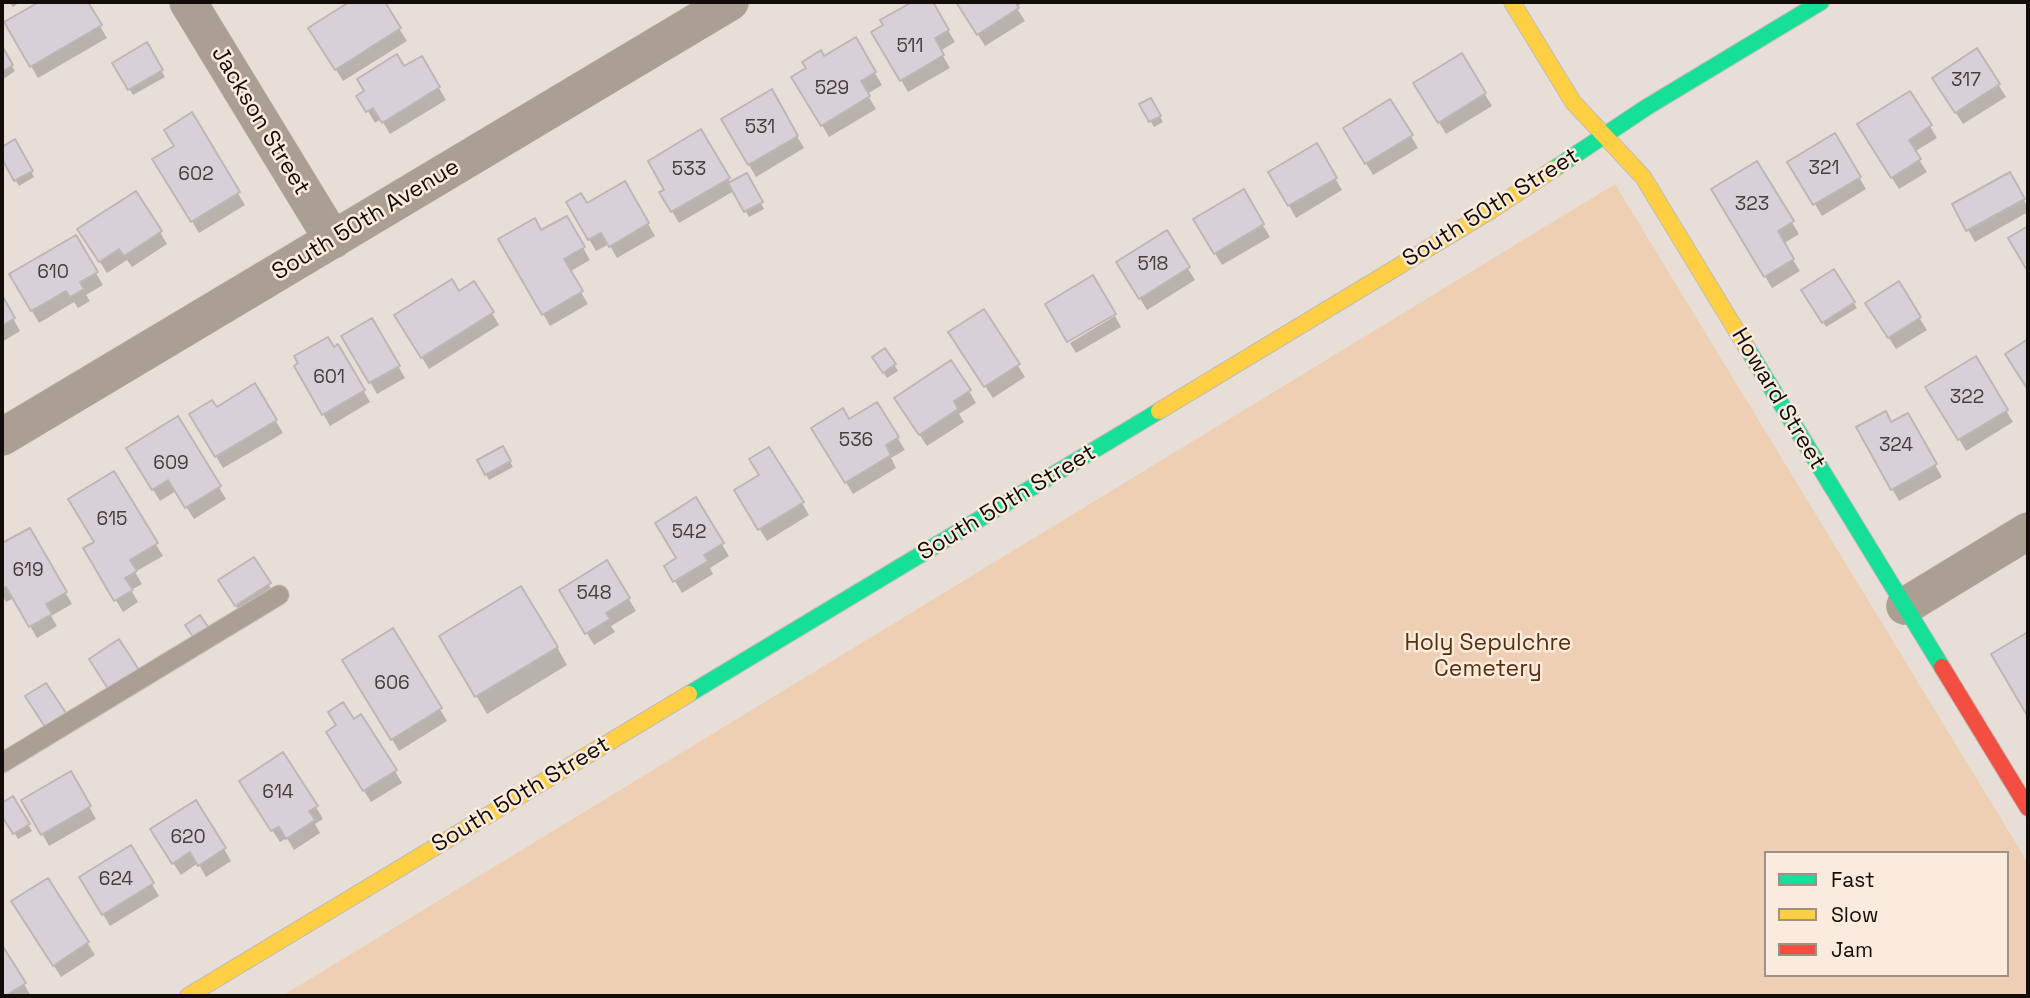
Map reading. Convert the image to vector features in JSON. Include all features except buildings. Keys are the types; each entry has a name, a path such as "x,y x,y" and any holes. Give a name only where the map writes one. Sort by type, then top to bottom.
{"main road":[{"name":"Howard Street","path":"1512,2 1573,102 1643,177 2028,808"},
{"name":"South 50th Street","path":"188,996 1490,211 1647,107 1821,2"}],"street":[{"name":"Jackson Street","path":"188,2 332,240"},
{"name":"South 50th Avenue","path":"2,437 730,2"},
{"path":"1905,606 2028,531"}],"lane":[{"path":"2,763 279,595"}],"green space":[{"name":"Holy Sepulchre Cemetery","path":"1615,184 2028,863 2028,996 282,996"}],"traffic: fast":[{"path":"1554,169 1647,107 1821,2"},
{"path":"1747,348 1942,667"},
{"path":"689,694 1159,411"}],"traffic: slow":[{"path":"1512,2 1573,102 1643,177 1747,348"},
{"path":"1159,411 1490,211 1554,169"},
{"path":"188,996 689,694"}],"traffic: jam":[{"path":"1942,667 2028,808"}]}
